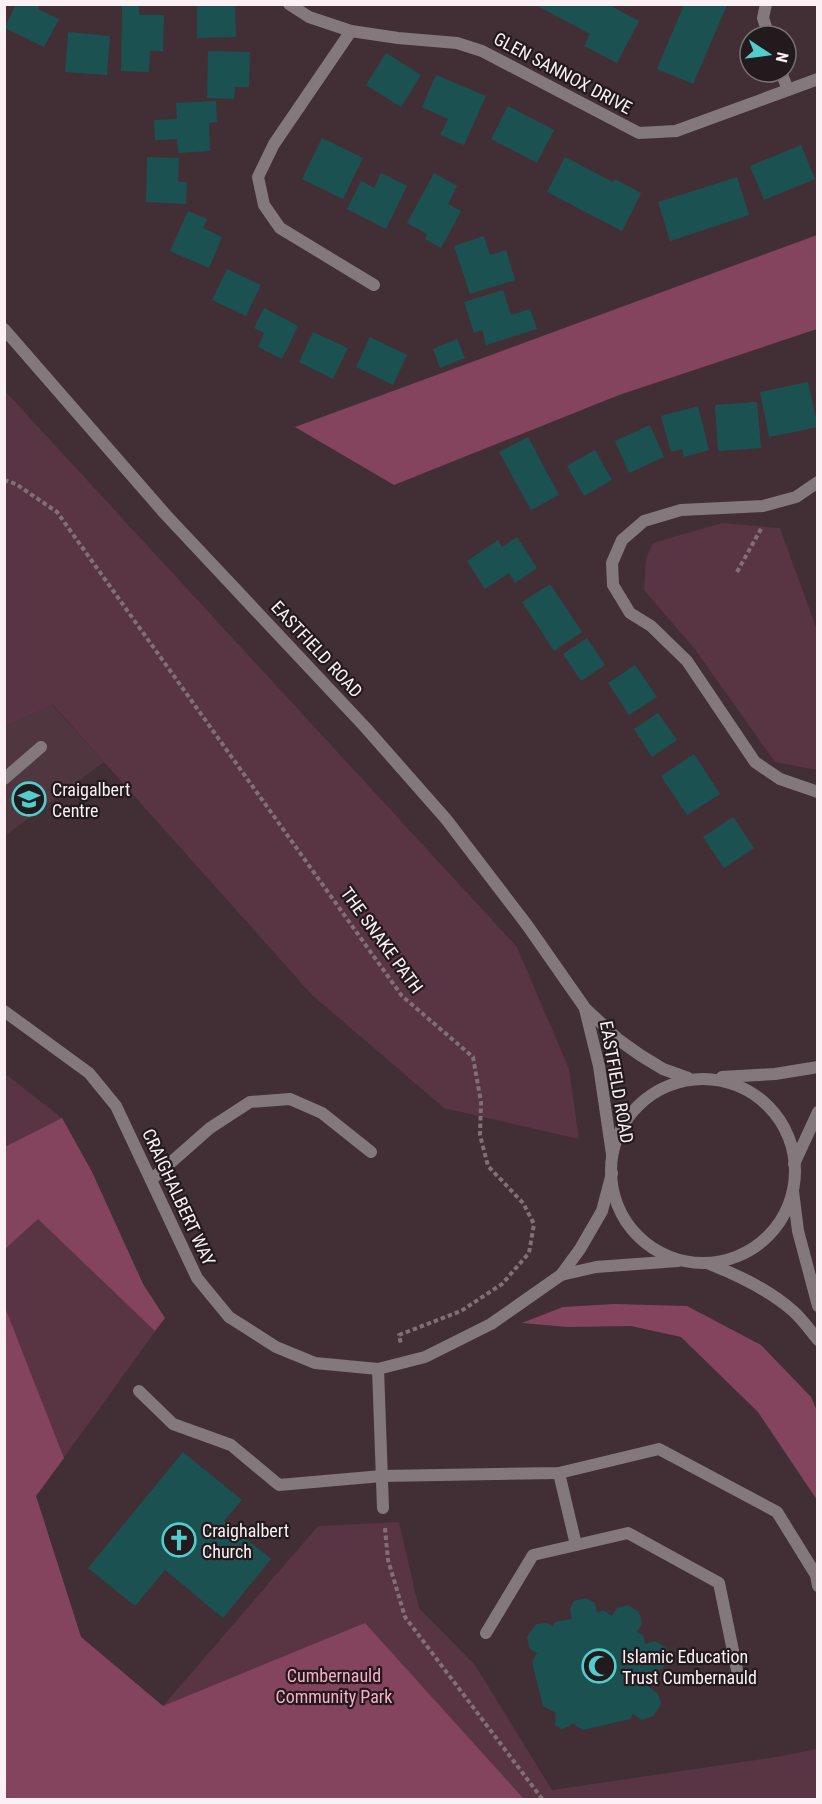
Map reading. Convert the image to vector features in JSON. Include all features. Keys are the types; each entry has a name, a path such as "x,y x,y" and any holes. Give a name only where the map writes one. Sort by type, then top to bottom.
{"street":[{"name":"GLEN SANNOX DRIVE","path":"290,4 309,17 351,31 457,43 482,51 639,133 676,131 818,79"},
{"path":"765,24 763,18 766,4"},
{"path":"351,31 274,144 258,177 264,206 280,228 374,285"},
{"path":"786,84 788,90"},
{"name":"EASTFIELD ROAD","path":"4,329 166,515 365,727 446,819 527,925 585,1008 619,1040 640,1055 663,1069 688,1078"},
{"path":"818,482 796,497 763,506 681,510 644,521 622,540 612,563 613,585 630,613 651,626 687,661 755,762 780,779 818,792"},
{"path":"4,779 41,747"},
{"name":"EASTFIELD ROAD","path":"585,1008 599,1066 613,1168"},
{"name":"CRAIGHALBERT WAY","path":"4,1011 88,1073 116,1106 197,1278 229,1317 276,1347 315,1363 378,1369 425,1357 491,1324 561,1275 580,1249 602,1211 613,1168"},
{"path":"818,1067 775,1074 688,1078 660,1090 642,1102 630,1116 618,1140 613,1168 616,1207 631,1230 651,1249 678,1261 706,1263 732,1259 758,1245 778,1224 790,1197 794,1164 818,1112"},
{"path":"712,1077 734,1083 758,1095 777,1116 794,1164"},
{"path":"151,1180 210,1128 250,1102 290,1099 322,1113 371,1152"},
{"path":"792,1181 798,1232 818,1306"},
{"name":"CRAIGHALBERT WAY","path":"561,1275 596,1267 678,1261"},
{"path":"706,1263 735,1273 772,1294 795,1313 818,1340"},
{"path":"378,1369 383,1508"},
{"path":"139,1391 173,1424 231,1445 279,1485 382,1476 559,1473 659,1449 777,1512 816,1575 818,1586"},
{"path":"559,1473 576,1545"},
{"path":"486,1634 534,1555 628,1533 719,1583 737,1670"}],"path":[{"name":"THE SNAKE PATH","path":"4,480 16,484 57,512 402,996 473,1057 481,1102 480,1135 488,1166 523,1203 534,1224 529,1253 502,1284 461,1311 399,1335 405,1362"},
{"path":"737,572 776,503"},
{"path":"383,1508 388,1560 405,1617 543,1800"}],"shaded area":[{"name":"Craigalbert Centre","path":"52,705 104,762 5,836 5,726"}],"green space":[{"path":"817,235 817,329 619,395 394,485 295,427"},
{"path":"5,391 517,947 569,1069 579,1139 444,1108 312,995 53,705 5,726"},
{"path":"722,523 780,528 817,630 817,770 775,762 694,648 644,590 646,558 653,543"},
{"name":"Cumbernauld Community Park","path":"4,1073 62,1118 92,1172 143,1284 165,1318 36,1496 81,1637 163,1706 318,1526 399,1522 419,1608 475,1665 552,1790 817,1749 817,1799 5,1799"},
{"path":"62,1118 92,1172 143,1284 165,1318 155,1331 38,1219 5,1249 5,1147"},
{"path":"614,1304 687,1306 761,1345 811,1397 817,1411 817,1500 758,1412 681,1337 631,1326 568,1327 522,1323 563,1307"},
{"path":"4,1305 64,1458 36,1496 81,1637 163,1706 365,1623 523,1798 5,1799"}],"building":[{"path":"16,4 40,4 38,9 59,19 44,47 5,28"},
{"path":"235,4 236,37 197,38 197,6"},
{"path":"534,4 607,4 639,21 617,63 584,46 590,34"},
{"path":"684,5 727,5 693,84 657,69"},
{"path":"122,6 139,6 139,15 164,15 163,51 150,51 149,72 121,71"},
{"path":"68,32 110,36 107,75 65,72"},
{"path":"208,51 250,52 249,87 235,87 234,99 207,98"},
{"path":"386,53 421,75 401,107 366,85"},
{"path":"436,75 486,96 464,145 440,135 448,119 422,107"},
{"path":"216,101 217,122 209,123 210,151 178,153 177,139 155,140 154,120 177,119 176,103"},
{"path":"508,106 554,130 537,163 491,139"},
{"path":"322,138 363,158 343,199 302,179"},
{"path":"801,145 815,179 764,200 750,166"},
{"path":"147,157 179,158 178,182 187,182 186,204 146,202"},
{"path":"565,157 613,182 615,179 641,193 622,231 547,192"},
{"path":"381,173 407,186 386,229 347,209 361,181 374,188"},
{"path":"434,173 457,186 448,204 461,211 441,248 425,239 427,234 407,223"},
{"path":"737,177 749,215 670,241 658,202"},
{"path":"188,211 207,219 203,228 222,237 209,268 170,251"},
{"path":"484,236 490,255 506,250 515,280 470,294 454,246"},
{"path":"227,269 261,285 246,316 212,300"},
{"path":"503,290 511,315 530,309 537,329 486,345 482,330 474,333 464,302"},
{"path":"264,308 298,326 282,359 258,347 264,333 254,328"},
{"path":"313,332 348,348 333,379 299,362"},
{"path":"370,337 407,355 393,385 356,367"},
{"path":"457,339 465,358 440,368 433,349"},
{"path":"808,382 818,427 769,437 760,392"},
{"path":"757,402 761,448 718,451 715,405"},
{"path":"698,406 709,450 684,457 682,449 671,452 661,416"},
{"path":"650,425 664,457 629,473 615,441"},
{"path":"528,437 559,495 531,510 499,452"},
{"path":"595,450 612,480 584,496 567,466"},
{"path":"517,537 537,568 515,583 509,573 485,589 467,561 498,540 502,547"},
{"path":"550,584 582,632 554,651 522,602"},
{"path":"587,638 605,665 581,681 563,654"},
{"path":"635,665 657,697 629,715 608,683"},
{"path":"658,713 677,740 652,757 634,729"},
{"path":"694,754 720,794 687,815 661,776"},
{"path":"733,817 754,848 724,868 703,837"},
{"name":"Craighalbert Church","path":"183,1452 242,1500 224,1521 271,1559 223,1618 165,1570 135,1606 88,1568"},
{"name":"Islamic Education Trust Cumbernauld","path":"586,1598 595,1603 597,1613 603,1610 612,1616 617,1608 628,1605 639,1612 642,1623 637,1632 643,1635 645,1644 655,1641 666,1648 669,1660 662,1669 651,1671 653,1679 649,1687 658,1694 661,1704 653,1716 642,1720 633,1714 630,1719 583,1730 572,1723 562,1729 555,1725 556,1713 543,1706 532,1662 537,1653 530,1649 527,1637 536,1624 547,1623 553,1627 555,1622 572,1619 570,1609 574,1601"}],"place":[{"name":"Craigalbert Centre","path":"29,799"},
{"name":"Craighalbert Church","path":"179,1540"},
{"name":"Islamic Education Trust Cumbernauld","path":"599,1666"}]}
